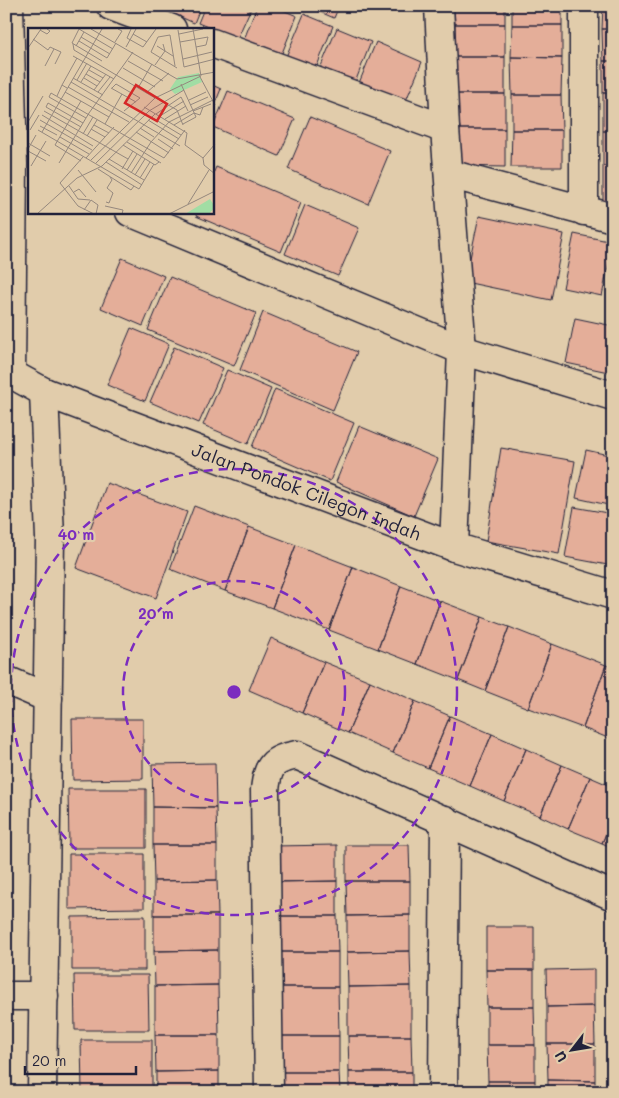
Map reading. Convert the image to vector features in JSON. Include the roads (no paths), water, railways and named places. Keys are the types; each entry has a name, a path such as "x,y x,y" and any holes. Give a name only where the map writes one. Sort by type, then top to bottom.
{"street":[{"path":"9,6 16,165 9,372"},
{"path":"111,6 169,28"},
{"path":"439,6 445,129 462,350 454,548"},
{"path":"584,6 584,211"},
{"path":"214,45 445,129"},
{"path":"449,174 613,218"},
{"path":"135,214 462,350 613,396"},
{"name":"Jalan Pondok Cilegon Indah","path":"9,372 44,392 454,548 613,595"},
{"path":"42,1092 50,538 44,392"},
{"path":"6,680 48,698"},
{"path":"269,1092 265,790 267,774 275,763 285,757 298,755 613,896"},
{"path":"443,1092 445,820"},
{"path":"6,996 44,996"}]}
